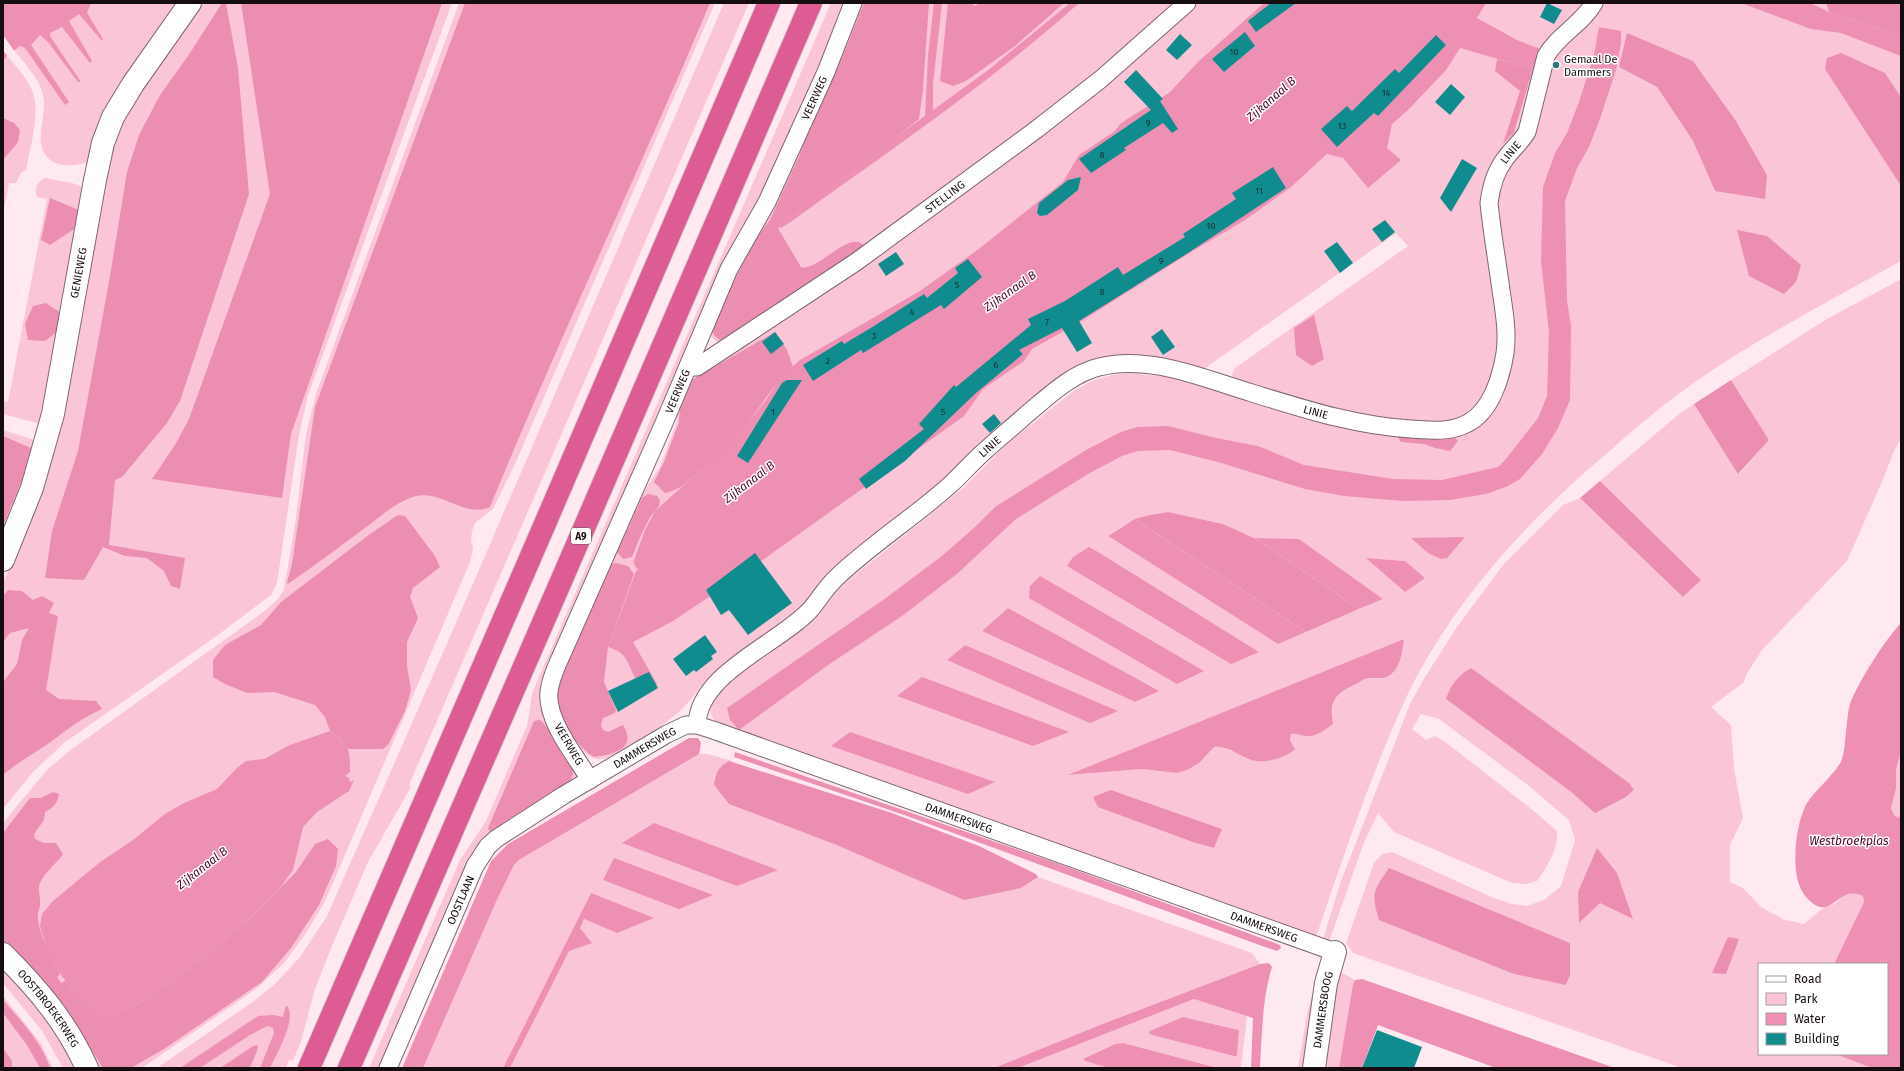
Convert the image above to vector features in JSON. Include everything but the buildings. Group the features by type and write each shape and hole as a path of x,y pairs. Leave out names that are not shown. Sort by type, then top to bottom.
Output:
{"highway":[{"path":"309,1068 769,3"},
{"name":"A9","path":"349,1068 566,571 810,3"}],"street":[{"name":"GENIEWEG","path":"3,560 32,488 53,414 75,300 95,180 108,130 113,117 133,84 190,3"},
{"name":"VEERWEG","path":"590,780 554,719 549,700 550,685 558,663 688,367 729,269 767,202 826,72 853,3"},
{"name":"STELLING","path":"688,367 697,367 726,349 881,244 1082,94 1141,45 1187,3"},
{"name":"LINIE","path":"697,725 697,713 703,700 719,681 798,621 809,611 838,576 945,489 987,449 1050,394 1073,378 1099,367 1126,363 1158,366 1323,414 1375,426 1441,431 1459,427 1473,420 1484,409 1492,396 1501,370 1506,345 1505,322 1489,203 1492,185 1505,159 1526,132 1546,56 1553,45 1585,16 1594,3"},
{"name":"DAMMERSWEG","path":"590,780 676,729 686,725 697,725 1335,952"},
{"name":"OOSTLAAN","path":"388,1068 475,866 488,846 513,827 590,780"},
{"name":"DAMMERSBOOG","path":"1314,1068 1326,983 1335,952"},
{"name":"OOSTBROEKERWEG","path":"3,954 46,1000 68,1031 87,1068"}],"green space":[{"path":"3,3 182,3 89,162 74,165 62,165 52,161 43,151 41,136 44,111 43,95 38,82 30,69 3,34"},
{"path":"201,3 452,3 308,395 299,435 277,583 271,595 218,635 64,743 33,772 3,809 3,583 32,513 114,138 145,81"},
{"path":"459,3 715,3 515,464 493,509 475,523 472,531 471,540 473,549 470,562 323,905 304,936 284,963 256,989 142,1068 94,1068 3,945 3,823 47,770 72,749 266,610 278,599 284,589 295,525 306,434 316,394"},
{"path":"724,3 749,3 409,785 411,787 368,862 315,989 301,1041 293,1061 289,1060 286,1068 250,1068 257,1051 257,1045 253,1046 220,1068 157,1068 254,1001 274,985 300,957 327,916 449,639"},
{"path":"831,3 846,3 823,65 777,163 729,258 546,678 577,774 576,779 495,833 383,1068 369,1068 460,860 486,821 527,726 532,694 536,684"},
{"path":"860,3 1182,3 1162,22 892,230 719,344 709,335 731,283"},
{"path":"1192,3 1589,3 1568,27 1522,129 1494,167 1500,352 1481,405 1456,423 1371,420 1234,381 1232,374 1235,368 1408,246 1396,233 1201,371 1105,360 809,605 705,682 684,707 665,723 628,748 605,758 597,759 585,753 574,741 561,720 554,693 642,494 660,467 676,424 680,398 692,377"},
{"path":"1599,3 1901,3 1901,97 1885,73 1825,68 1901,186 1901,261 1755,343 1683,391 1647,418 1584,473 1530,525 1504,553 1457,612 1436,643 1417,676 1392,729 1371,783 1346,849 1316,937 717,723 714,720 710,707 714,696 839,583 845,583 963,488 1009,442 1075,390 1094,380 1113,375 1130,373 1168,377 1452,435 1502,384 1495,197 1551,57","holes":["1693,61 1736,121 1767,175 1715,191 1693,141 1657,87 1619,67","1168,512 1223,524 1254,538 1299,539 1383,599 1278,644 1108,536 1129,523 1152,515","1089,547 1258,652 1230,663","1367,558 1405,561 1425,579","1008,608 1158,691 1135,702 982,631","1404,639 1382,679 1368,678 1342,691 1333,699 1332,716 1309,736 1299,733 1291,734 1290,741 1231,751 1223,746 1214,747 1176,773 1142,769 1070,775","965,645 1118,711 947,660","1117,792 1222,829 1214,848"]},
{"path":"3,50 32,89 35,104 35,123 26,170 21,173 16,183 9,183 3,214"},
{"path":"45,178 72,183 83,187 41,424 3,414 3,401 8,402 47,199 37,197 36,188 38,183"},
{"path":"1901,279 1901,438 1893,453 1847,561 1762,650 1746,675 1744,682 1711,707 1731,725 1734,769 1743,818 1730,845 1730,882 1743,888 1761,907 1785,920 1804,924 1824,907 1835,904 1843,895 1856,892 1863,896 1864,902 1834,963 1758,963 1758,1055 1838,1055 1872,1068 1682,1068 1353,953 1346,943 1374,863 1382,854 1392,852 1496,899 1512,904 1527,906 1544,900 1561,886 1575,840 1569,820 1529,786 1439,719 1421,714 1412,729 1426,740 1435,736 1444,741 1529,807 1557,831 1556,844 1552,858 1537,881 1526,884 1512,883 1394,832 1378,813 1363,845 1330,939 1323,939 1341,881 1410,704 1425,677 1457,627 1503,565 1563,505 1580,498 1684,597 1701,580 1600,481 1679,414 1694,404 1739,474 1769,440 1731,380 1827,319","holes":["1634,790 1626,797 1595,812 1570,791","1499,915 1570,943 1570,975"]},
{"path":"3,430 37,441 3,536"},
{"path":"1901,750 1901,814 1898,818 1894,815 1891,808 1896,789 1896,771"},
{"path":"699,754 707,754 733,761 725,763 714,776 714,785 729,804 839,846 1021,888 1038,877 1252,953 1260,964 1100,1025 994,1068 510,1068 584,919 617,933 591,893 503,1068 423,1068 496,902 514,865 519,860"},
{"path":"1322,961 1355,980 1339,1068 1298,1068 1308,1009"},
{"path":"3,964 25,985 80,1068 63,1068 42,1031 3,983"},
{"path":"3,996 40,1042 53,1068 12,1068 12,1061 3,1048"},
{"path":"1194,999 1247,1016 1241,1068 1218,1068 1123,1043 1115,1044 1083,1059 1085,1061 1108,1068 1018,1068","holes":["1188,1018 1239,1030 1237,1056 1149,1033"]}],"shaded area":[{"path":"222,3 226,3 238,68 249,194 180,401 167,423 122,477 115,480 109,545 185,558 180,589 171,586 164,571 147,558 125,556 103,547 84,580 45,578 52,531 78,451 110,276 127,172 139,135 160,95 188,56"},
{"path":"241,3 442,3 291,434 282,498 152,479 175,445 189,419 270,194"},
{"path":"465,3 710,3 516,444 490,507 471,509 426,495 409,498 389,510 288,584 287,582 292,564 315,407"},
{"path":"864,3 929,3 923,89 919,119 860,166 779,224 779,230 801,267 808,267 844,245 852,242 859,242 865,248 721,341 714,335 712,330 715,320 753,243 771,218 800,154 813,117 842,58"},
{"path":"948,3 970,3 976,6 978,3 1064,3 1015,46 966,81 953,86 940,81"},
{"path":"1826,3 1901,3 1901,36 1829,12"},
{"path":"1627,33 1693,61 1736,121 1767,175 1765,199 1715,191 1693,141 1657,87 1619,67"},
{"path":"1841,53 1885,73 1901,97 1901,186 1825,69 1827,58"},
{"path":"1497,59 1533,69 1514,132 1503,144 1520,91 1495,71"},
{"path":"3,118 14,123 20,130 18,142 3,160"},
{"path":"50,198 79,210 76,228 50,245 41,240"},
{"path":"1737,230 1767,236 1801,265 1796,282 1784,294 1749,276"},
{"path":"46,303 61,313 58,331 45,341 28,340 25,324 33,306"},
{"path":"1314,315 1324,359 1312,366 1296,355 1294,328"},
{"path":"775,332 787,350 793,367 778,383 737,437 728,446 683,485 675,490 665,493 654,482 664,462 679,422 680,401 690,381"},
{"path":"1731,380 1769,440 1738,474 1694,404"},
{"path":"1395,433 1452,435 1458,441 1450,451 1424,444 1401,442"},
{"path":"3,436 31,448 22,480 3,526"},
{"path":"1600,481 1701,580 1683,597 1580,498"},
{"path":"648,494 657,496 660,500 659,506 650,517 632,557 623,559 617,552 642,498"},
{"path":"1168,512 1223,524 1254,538 1359,609 1306,632 1135,519"},
{"path":"398,515 405,516 435,556 440,567 413,588 410,597 418,618 407,642 407,666 411,690 405,711 388,745 383,749 348,749 341,739 330,731 325,717 315,705 274,692 247,693 225,684 213,677 213,660 225,645 261,625 281,602 370,534"},
{"path":"616,563 628,566 634,574 608,647 604,682 616,710 615,713 603,718 601,725 603,730 608,732 623,725 627,733 627,739 625,745 621,749 609,754 594,757 582,747 563,721 557,704 556,687 611,564"},
{"path":"8,590 22,591 33,600 42,596 54,603 49,613 58,616 46,690 59,699 96,701 102,709 76,724 3,775 3,682 17,664 22,640 29,628 10,633 3,642 3,596"},
{"path":"1471,668 1629,783 1634,790 1626,797 1595,813 1570,791 1446,699 1455,681"},
{"path":"540,720 555,737 570,762 573,774 572,777 566,785 490,832 488,828 534,721"},
{"path":"729,761 892,813 979,846 1036,874 1038,877 1021,888 964,900 839,846 729,804 714,785 718,771 722,765"},
{"path":"1111,790 1222,829 1214,848 1193,842 1098,807 1093,797"},
{"path":"53,792 59,794 58,800 53,807 45,812 44,820 34,834 35,839 44,843 56,843 63,854 40,883 38,920 42,936 60,974 57,977 61,983 65,981 100,1015 129,1010 192,966 248,920 296,872 315,844 328,839 338,849 336,866 319,905 291,948 262,982 164,1049 131,1068 103,1068 87,1043 17,955 3,942 3,833 30,798 41,798"},
{"path":"1597,848 1617,873 1633,919 1600,903 1579,923 1578,892"},
{"path":"1389,868 1570,943 1570,975 1566,985 1514,974 1379,920 1374,898 1375,892"},
{"path":"1728,937 1739,939 1726,974 1712,973"},
{"path":"3,1000 36,1040 42,1049 50,1068 40,1068 27,1045 3,1013"},
{"path":"258,1045 250,1068 220,1068 253,1046"}],"water":[{"path":"3,3 91,3 87,13 103,39 102,41 79,14 69,21 92,61 90,63 62,27 50,33 50,36 81,82 78,82 48,42 40,35 31,45 69,102 65,105 25,48 20,46 3,61"},
{"path":"934,3 942,3 933,84 933,110 987,71 1070,3 1079,3 975,89 792,221 781,228 778,226 782,220 925,116 928,55"},
{"name":"Zijkanaal B","path":"1264,3 1486,3 1477,18 1517,40 1540,49 1533,69 1460,48 1446,70 1408,110 1392,124 1387,148 1401,160 1368,188 1343,158 1327,154 1291,187 1245,220 1080,322 1032,349 1024,361 983,389 964,416 746,572 673,621 633,642 657,684 648,690 640,683 636,679 626,659 620,653 608,647 636,571 639,569 637,569 634,564 635,562 633,563 645,530 655,511 737,437 766,400 781,377 800,360 920,291 980,248 1063,182 1079,155 1115,131 1121,123 1169,93 1199,61"},
{"path":"1741,3 1810,3 1829,12 1901,36 1901,56 1841,33 1811,29"},
{"path":"1599,27 1621,31 1621,43 1616,70 1601,116 1589,147 1577,168 1565,201 1567,301 1571,326 1570,400 1558,428 1542,454 1520,479 1508,486 1486,494 1450,500 1403,501 1344,496 1305,489 1218,462 1170,450 1138,451 1122,456 1088,474 1016,519 958,573 902,616 831,663 739,730 730,720 727,708 886,598 942,556 995,507 1086,450 1121,432 1137,427 1168,426 1216,438 1258,446 1304,465 1393,479 1442,480 1498,467 1538,418 1547,396 1549,332 1541,261 1543,187 1555,153 1567,133 1579,102 1594,55"},
{"path":"1135,519 1306,632 1278,644 1108,536"},
{"path":"1465,537 1447,558 1441,559 1428,553 1411,538"},
{"path":"1254,538 1299,539 1383,599 1359,609"},
{"path":"1089,547 1259,652 1231,664 1067,566 1073,557"},
{"path":"1366,558 1405,561 1425,578 1405,592"},
{"path":"1040,576 1204,671 1177,684 1029,598 1030,586"},
{"path":"1008,608 1159,691 1135,702 982,631"},
{"name":"Westbroekplas","path":"1901,623 1901,750 1896,771 1896,789 1891,808 1894,815 1898,818 1901,814 1901,1068 1872,1068 1838,1055 1888,1055 1888,963 1834,963 1864,902 1863,896 1854,894 1846,895 1828,906 1822,907 1815,905 1806,897 1801,889 1797,878 1795,853 1801,816 1808,801 1836,770 1842,759 1849,708 1852,699 1871,664"},
{"path":"1404,639 1399,663 1394,672 1385,678 1366,679 1343,691 1338,695 1333,703 1333,724 1322,732 1313,735 1308,736 1291,734 1290,741 1295,749 1286,755 1269,761 1257,761 1224,748 1214,747 1199,763 1187,770 1176,773 1142,769 1068,775"},
{"path":"965,645 1118,711 1090,723 947,660"},
{"path":"922,677 1069,732 1033,746 897,696"},
{"name":"Zijkanaal B","path":"330,731 342,740 348,748 350,772 345,776 349,778 350,782 354,780 349,791 317,812 303,827 293,870 280,888 248,920 192,966 129,1010 112,1018 100,1015 65,981 66,979 65,980 61,975 62,973 60,974 47,949 40,926 42,914 53,901 99,863 133,840 165,814 184,803 217,789 237,768 246,761 264,759 290,745"},
{"path":"850,732 995,782 968,794 831,746"},
{"path":"689,738 698,738 701,743 699,754 519,860 514,865 496,902 423,1068 402,1068 491,861 508,844"},
{"path":"735,752 1062,865 1280,945 1281,948 1277,951 1262,946 907,816 734,757"},
{"path":"654,823 778,870 737,886 622,843"},
{"path":"614,858 713,895 679,909 603,880"},
{"path":"591,893 654,918 617,933 584,919 580,928 592,943 569,951 510,1068 503,1068"},
{"path":"1269,963 1272,967 1264,1004 1260,1068 1251,1068 1253,1018 1194,999 1018,1068 994,1068 1100,1025 1260,964"},
{"path":"1362,979 1615,1068 1496,1068 1378,1025 1362,1068 1339,1068 1353,985 1355,980"},
{"path":"286,1005 289,1010 290,1018 288,1026 270,1068 260,1068 274,1033 273,1028 267,1026 250,1035 200,1068 180,1068 258,1016 273,1015 283,1017"},
{"path":"1183,1017 1239,1030 1237,1056 1149,1033 1150,1031"},
{"path":"1123,1043 1218,1068 1108,1068 1085,1061 1083,1059 1115,1044"},
{"path":"3,1048 12,1061 12,1068 3,1068"}],"pier":[{"path":"3,35 15,52 8,57 3,50"}],"place":[{"name":"Gemaal De Dammers","path":"1556,65"}]}
